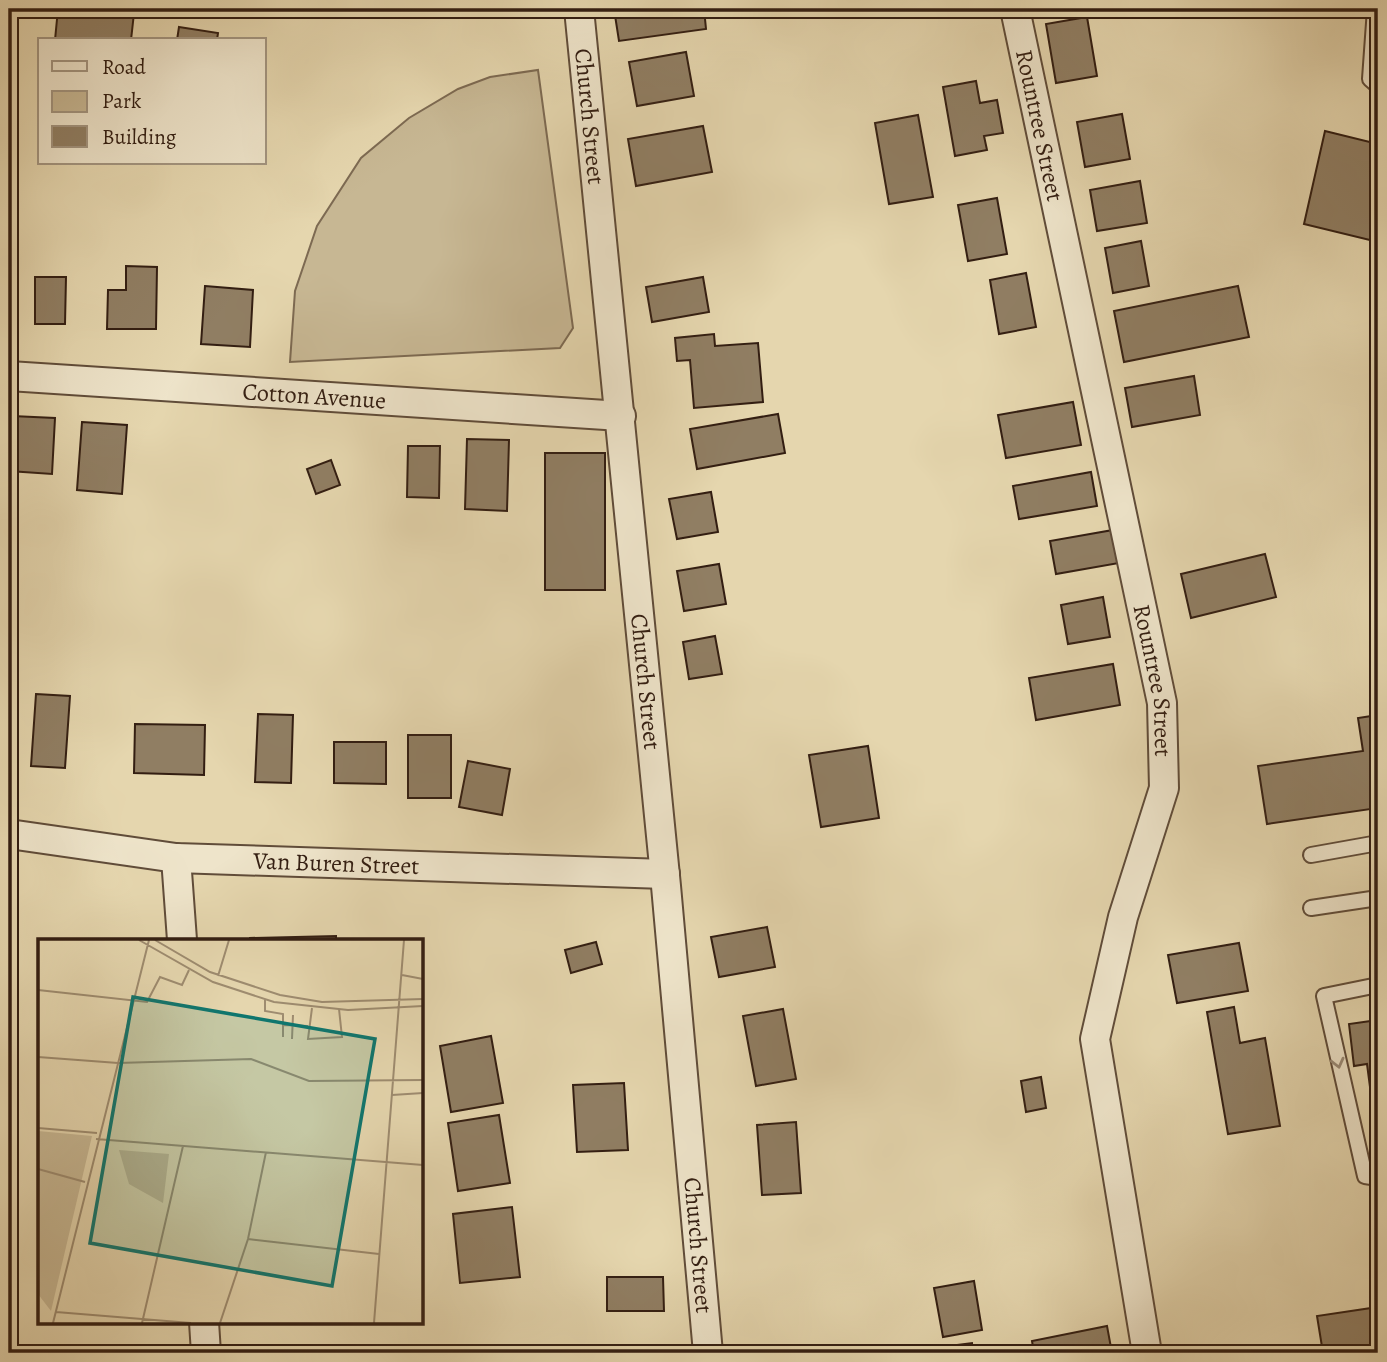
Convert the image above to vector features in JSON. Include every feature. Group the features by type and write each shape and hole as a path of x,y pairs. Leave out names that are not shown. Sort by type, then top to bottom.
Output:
{"street":[{"name":"Church Street","path":"579,9 665,874 708,1353"},
{"name":"Rountree Street","path":"1016,9 1162,703 1164,788 1123,916 1095,1039 1147,1353"},
{"name":"Cotton Avenue","path":"9,376 621,416"},
{"name":"Van Buren Street","path":"9,834 176,858 665,874"},
{"path":"176,858 182,939"},
{"path":"204,1324 206,1353"}],"lane":[{"path":"1375,9 1370,79 1378,86"},
{"path":"1311,855 1378,848"},
{"path":"1311,908 1378,898"},
{"path":"1378,985 1324,996 1365,1176 1378,1178"}],"green space":[{"path":"538,70 573,328 560,348 290,362 295,291 317,226 361,158 409,118 458,89 490,77"}],"building":[{"path":"58,9 134,13 131,38 55,38"},
{"path":"614,9 704,9 706,29 619,41"},
{"path":"1087,17 1097,76 1056,83 1046,24"},
{"path":"179,27 218,33 217,38 177,38"},
{"path":"686,52 694,96 637,106 629,62"},
{"path":"976,81 980,103 997,100 1003,133 984,136 987,150 955,156 943,87"},
{"path":"1122,114 1130,159 1085,167 1077,122"},
{"path":"918,115 933,197 889,204 875,123"},
{"path":"703,126 712,172 636,186 628,139"},
{"path":"1325,131 1378,144 1378,242 1304,224"},
{"path":"1140,181 1147,223 1097,231 1090,190"},
{"path":"997,198 1007,254 968,261 958,205"},
{"path":"1141,241 1149,286 1113,293 1105,248"},
{"path":"126,266 157,267 156,329 107,329 108,290 126,290"},
{"path":"1026,273 1036,327 999,334 990,280"},
{"path":"35,277 66,277 65,324 35,324"},
{"path":"703,277 709,312 652,322 646,287"},
{"path":"205,286 253,290 250,347 201,344"},
{"path":"1238,286 1249,337 1124,362 1114,311"},
{"path":"714,334 715,346 758,343 763,402 694,408 690,360 677,361 675,338"},
{"path":"1194,376 1200,415 1132,427 1125,388"},
{"path":"1073,402 1081,445 1006,458 998,415"},
{"path":"778,414 785,453 697,469 690,429"},
{"path":"12,416 55,418 52,474 9,471"},
{"path":"82,422 127,425 122,494 77,490"},
{"path":"467,439 509,440 507,511 465,509"},
{"path":"408,446 440,446 439,498 407,497"},
{"path":"545,453 605,453 605,590 545,590"},
{"path":"331,460 340,485 316,494 307,469"},
{"path":"1091,472 1097,506 1019,519 1013,486"},
{"path":"711,492 718,532 677,539 669,499"},
{"path":"1113,530 1119,563 1056,574 1050,541"},
{"path":"1265,554 1276,597 1191,618 1181,574"},
{"path":"719,564 726,604 684,611 677,571"},
{"path":"1103,597 1110,637 1068,644 1061,605"},
{"path":"715,636 722,674 689,679 683,642"},
{"path":"1113,664 1120,705 1036,720 1029,678"},
{"path":"36,694 70,696 65,768 31,766"},
{"path":"258,714 293,715 291,783 255,782"},
{"path":"1378,715 1378,808 1267,824 1258,766 1363,751 1358,718"},
{"path":"135,724 205,725 204,775 134,773"},
{"path":"408,735 451,735 451,798 408,798"},
{"path":"334,742 386,742 386,784 334,783"},
{"path":"868,746 879,818 821,827 809,755"},
{"path":"468,761 510,769 502,815 459,807"},
{"path":"767,927 775,967 719,977 711,937"},
{"path":"336,936 336,939 250,938"},
{"path":"596,942 602,964 571,973 565,950"},
{"path":"1239,943 1248,991 1177,1003 1168,955"},
{"path":"1234,1007 1240,1043 1265,1038 1280,1126 1228,1134 1207,1012"},
{"path":"783,1009 796,1079 756,1086 743,1016"},
{"path":"1378,1020 1378,1148 1367,1064 1354,1066 1349,1024"},
{"path":"491,1036 503,1103 451,1112 440,1046"},
{"path":"1041,1077 1046,1108 1026,1112 1021,1081"},
{"path":"624,1083 628,1150 577,1152 573,1085"},
{"path":"499,1115 510,1183 458,1191 448,1123"},
{"path":"796,1122 801,1193 762,1195 757,1125"},
{"path":"512,1207 520,1277 460,1283 453,1214"},
{"path":"607,1277 663,1277 664,1311 607,1311"},
{"path":"974,1281 982,1330 943,1337 934,1288"},
{"path":"1378,1307 1378,1353 1323,1353 1317,1316"},
{"path":"1107,1326 1112,1353 1034,1353 1032,1341"},
{"path":"972,1343 973,1353 925,1353 924,1349"},
{"path":"858,1347 859,1353 825,1353 825,1352"}]}
